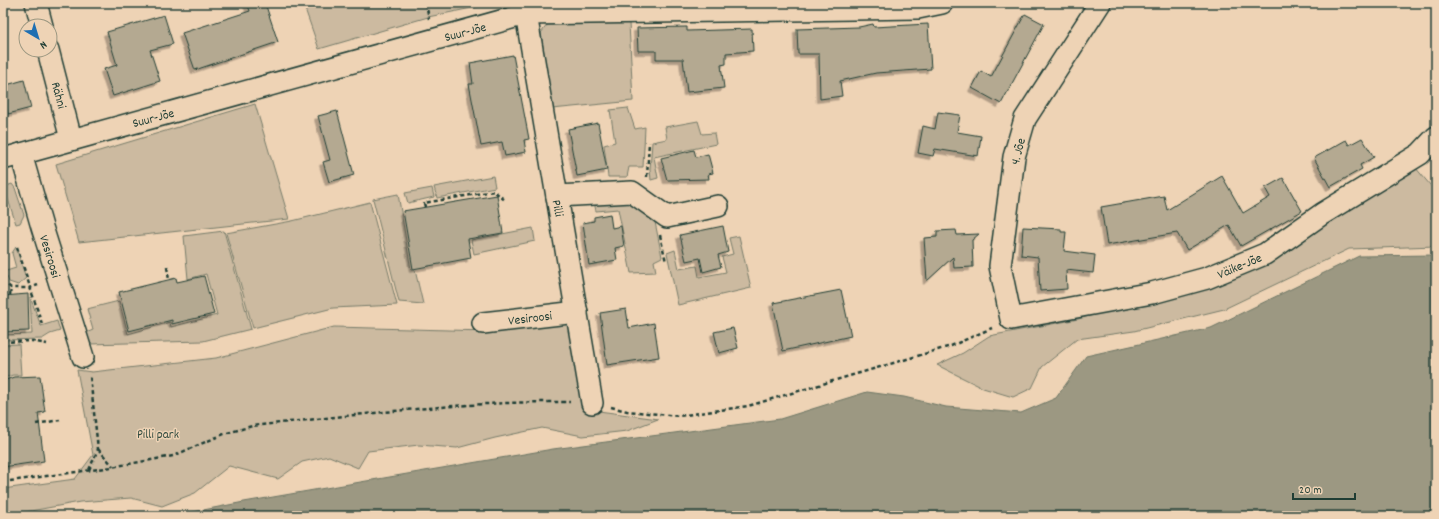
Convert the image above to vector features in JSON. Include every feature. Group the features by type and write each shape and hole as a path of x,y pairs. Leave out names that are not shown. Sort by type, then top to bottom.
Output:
{"street":[{"path":"36,3 40,18"},
{"name":"Suur-Jõe","path":"12,156 526,14 722,6 922,5 942,3"},
{"name":"4. Jõe","path":"1011,319 1000,266 1014,157 1025,120 1100,3"},
{"name":"Pilli","path":"526,14 592,403"},
{"name":"Rähni","path":"50,58 71,139"},
{"name":"Väike-Jõe","path":"1011,319 1152,293 1207,278 1264,254 1322,214 1420,154 1436,137"},
{"name":"Vesiroosi","path":"12,156 58,279 83,357"},
{"path":"557,196 632,192 667,217 718,206"},
{"name":"Vesiroosi","path":"483,323 577,312"}],"path":[{"path":"641,198 649,189 647,173 649,142"},
{"path":"425,207 424,203 494,191 506,201"},
{"path":"17,246 42,324"},
{"path":"167,267 169,280"},
{"path":"3,281 11,288 30,288 58,279"},
{"path":"10,295 11,288"},
{"path":"3,482 173,456 224,434 252,426 445,406 527,402 592,403 627,411 679,416 748,406 951,346 1011,319"},
{"path":"3,342 32,341 47,344"},
{"path":"83,357 89,368 98,449 89,470"},
{"path":"36,424 60,420"},
{"path":"98,449 113,466"}],"green space":[{"path":"303,3 496,3 428,17 319,49"},
{"path":"629,23 633,101 552,109 541,33 547,25"},
{"path":"255,104 289,219 79,242 56,164"},
{"path":"628,108 635,129 645,127 643,167 629,167 627,177 608,177 604,145 615,142 610,110"},
{"path":"698,121 702,134 714,133 716,144 654,157 658,178 651,180 650,170 652,142 667,139 665,127"},
{"path":"1415,167 1436,192 1436,246 1349,249 1224,309 1134,331 1077,339 1042,367 1032,388 1013,397 983,388 937,365 963,353 989,336 1078,319 1233,279"},
{"path":"493,176 495,187 437,198 434,187"},
{"path":"12,184 15,188 24,215 20,223 16,224 4,187"},
{"path":"432,188 434,197 408,203 405,193"},
{"path":"398,194 411,270 415,270 423,304 399,302 373,199"},
{"path":"370,202 397,305 333,308 253,328 226,233 292,221"},
{"path":"594,202 638,202 654,217 662,257 654,261 656,272 631,273 618,209 596,211"},
{"path":"533,228 535,241 474,254 471,240"},
{"path":"224,231 251,329 203,341 89,344 86,333 93,330 87,309 119,301 128,334 170,322 171,327 217,315 206,274 188,279 184,236"},
{"path":"739,236 751,288 678,305 667,253 675,250 679,269 697,266 699,277 726,272 722,257 733,254 729,238"},
{"path":"16,247 26,278 18,285 9,282 7,277 3,278 3,272 16,268 12,253"},
{"path":"30,297 41,326 57,321 60,331 50,334 42,339 3,340 3,335 32,334"},
{"name":"Pilli park","path":"567,323 584,409 658,419 627,431 583,436 542,428 457,448 419,445 368,451 358,468 329,456 302,462 278,479 229,466 195,493 162,506 131,498 80,502 3,516 3,489 75,479 93,455 77,370 92,372 216,358 334,327 487,331"},
{"path":"19,344 21,375 13,375 3,378 3,345"}],"shaded area":[{"path":"1436,255 1436,516 173,516 244,502 553,449 780,419 867,392 904,397 946,407 1021,413 1056,398 1086,356 1211,328 1359,256"}],"building":[{"path":"247,3 265,3 278,42 195,70 182,33 250,11"},
{"path":"1025,14 1044,24 1001,104 972,88 981,71 991,77"},
{"path":"164,15 173,44 150,50 160,81 113,96 104,69 117,65 107,32"},
{"path":"873,24 874,27 928,24 931,69 876,73 840,81 842,96 820,99 819,54 798,54 797,29 859,27"},
{"path":"687,27 687,31 752,29 753,51 726,53 726,64 721,65 724,88 687,92 683,59 656,59 656,51 638,51 637,28"},
{"path":"513,55 529,139 524,140 526,152 505,156 502,142 481,146 469,84 473,84 470,63"},
{"path":"24,80 31,108 8,114 3,96 3,86"},
{"path":"337,111 354,175 329,182 323,162 330,160 318,116"},
{"path":"938,112 960,115 957,132 981,136 978,156 935,149 933,156 918,153 923,126 935,129"},
{"path":"598,123 607,170 577,176 568,129"},
{"path":"1362,138 1374,157 1360,165 1362,169 1330,187 1314,158 1346,140 1349,145"},
{"path":"694,150 696,157 708,154 713,173 708,174 709,179 667,180 661,158"},
{"path":"1222,176 1243,213 1270,197 1265,188 1283,178 1302,211 1241,246 1229,225 1187,250 1177,233 1107,245 1101,207 1164,196 1167,210"},
{"path":"497,195 503,233 468,239 471,258 413,269 403,211"},
{"path":"610,214 612,228 621,226 624,246 615,248 617,260 589,265 583,223 594,221 594,217"},
{"path":"723,226 728,252 718,255 721,267 703,272 700,258 686,261 680,235"},
{"path":"1023,227 1061,229 1061,232 1066,232 1064,251 1095,255 1093,273 1066,270 1067,289 1040,291 1038,257 1021,255"},
{"path":"956,230 957,235 979,234 972,240 973,267 954,268 953,257 927,281 924,238 937,237 937,231"},
{"path":"204,276 214,314 172,324 172,320 129,331 119,292 176,278 177,282"},
{"path":"841,290 851,336 783,351 773,303"},
{"path":"28,294 29,331 3,332 3,296"},
{"path":"626,309 629,328 654,323 659,357 607,365 600,313"},
{"path":"733,328 738,348 719,353 714,332"},
{"path":"40,376 45,412 38,413 44,461 3,467 3,381 14,377"}]}
